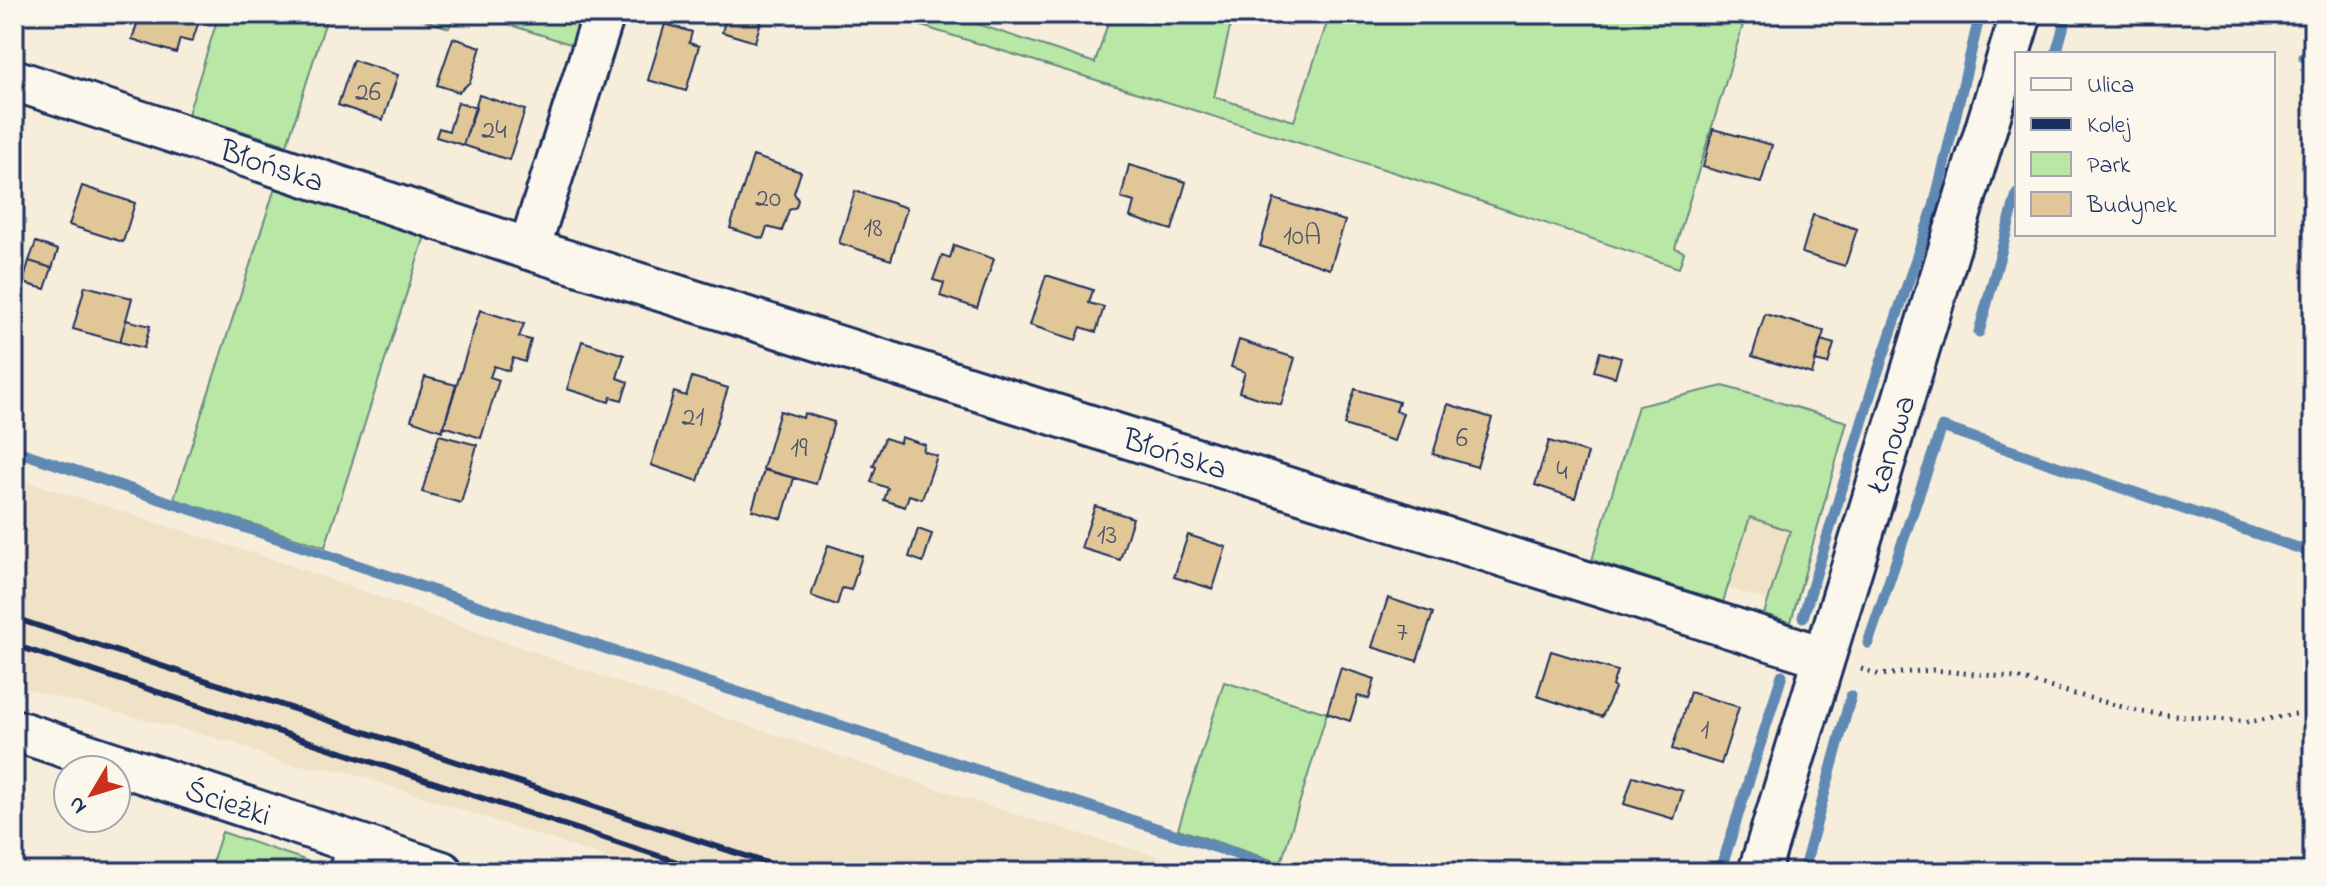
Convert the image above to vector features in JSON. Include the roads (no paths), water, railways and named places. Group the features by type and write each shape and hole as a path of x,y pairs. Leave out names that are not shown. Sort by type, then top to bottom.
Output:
{"street":[{"path":"529,249 604,14"},
{"name":"Łanowa","path":"1759,872 2021,14"},
{"name":"Błońska","path":"14,80 529,249 1824,657"},
{"name":"Ścieżki","path":"14,730 344,857 442,872"}],"waterway":[{"path":"1803,617 1874,383 1934,206 1980,14"},
{"path":"2057,52 2067,14"},
{"path":"2304,57 2313,59"},
{"path":"1979,332 2015,201"},
{"path":"1868,643 1942,427 2313,553"},
{"path":"14,450 676,672 1291,872"},
{"path":"1720,872 1782,675"},
{"path":"1803,872 1851,696"}],"railway":[{"path":"14,618 795,872"},
{"path":"14,645 708,872"}]}
